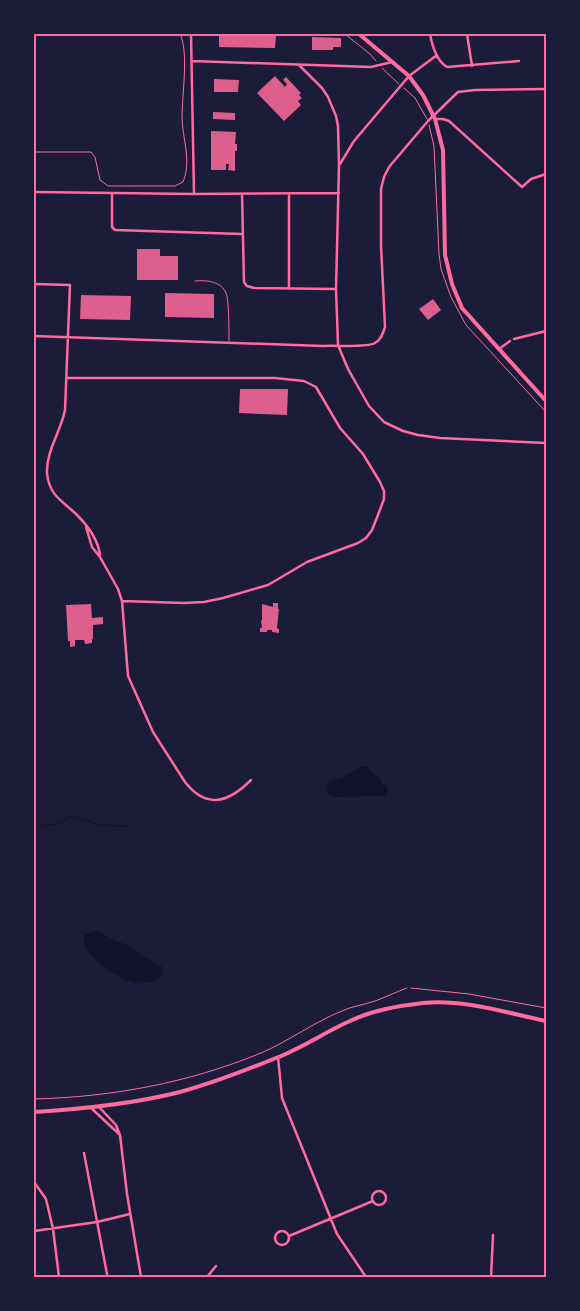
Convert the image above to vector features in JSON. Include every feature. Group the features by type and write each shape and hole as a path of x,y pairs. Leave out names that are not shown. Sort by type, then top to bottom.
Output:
{"main road":[{"path":"359,34 409,76 423,95 434,117 442,150 447,270 462,308 546,402"},
{"path":"34,1112 90,1107 183,1091 223,1079 278,1058 358,1017 410,1005 430,1003 458,1004 546,1021"}],"street":[{"path":"190,34 194,194"},
{"path":"430,34 437,55 444,66 447,67 519,61"},
{"path":"467,34 472,66"},
{"path":"339,165 354,141 409,76 437,55"},
{"path":"192,61 370,67 393,62"},
{"path":"300,65 322,88 333,107 338,126 339,193 336,289 338,345 348,369 369,406 377,416 392,427 418,435 440,438 546,443"},
{"path":"34,336 323,346 371,345 380,339 384,332 382,181 389,167 458,92 546,89"},
{"path":"434,117 449,121 522,187 531,179 546,174"},
{"path":"34,192 339,193"},
{"path":"112,193 112,227 115,230 242,234"},
{"path":"242,194 244,282 247,286 254,288 336,289"},
{"path":"288,194 289,289"},
{"path":"34,284 70,284 63,419 50,454 47,473 51,488 57,498 91,532 100,557"},
{"path":"514,339 546,332"},
{"path":"499,349 510,341"},
{"path":"66,378 275,378 311,383 319,391 344,434 363,454 384,491 384,499 376,521 366,538 307,562 268,584 204,602 122,601"},
{"path":"86,527 92,547 100,557 118,589 122,601 128,676 153,732 191,789 199,795 218,800 229,798 239,792 251,780"},
{"path":"278,1058 282,1098 337,1234 366,1277"},
{"path":"97,1105 116,1125 120,1135 130,1214 141,1277"},
{"path":"90,1107 120,1135"},
{"path":"84,1152 107,1274"},
{"path":"34,1182 46,1199 53,1229 59,1277"},
{"path":"376,1191 383,1191 386,1194 386,1201 382,1204 378,1205 373,1201 373,1194 376,1191"},
{"path":"289,1236 373,1201"},
{"path":"34,1231 97,1222 130,1214"},
{"path":"279,1231 286,1232 289,1236 289,1240 284,1245 280,1245 275,1240 276,1234 279,1231"},
{"path":"491,1277 493,1236"},
{"path":"207,1277 216,1266"}],"lane":[{"path":"195,281 210,280 220,286 226,293 230,342"},
{"path":"411,988 460,992 546,1008"}],"path":[{"path":"34,152 91,152 95,157 100,180 108,186 175,186 183,182 187,151 182,116 185,77 183,40 180,34"},
{"path":"34,1099 87,1096 135,1090 205,1073 261,1052 342,1011 407,988"}],"shaded area":[{"path":"361,766 367,767 380,778 382,784 387,786 388,791 385,796 337,797 328,794 327,787 330,781 344,777"},
{"path":"93,931 131,946 144,957 161,966 163,970 161,976 149,982 135,983 110,971 93,957 84,942 85,935"}],"building":[{"path":"219,35 276,36 275,48 219,47"},
{"path":"312,37 341,38 341,47 333,47 333,50 312,50"},
{"path":"275,76 285,87 287,84 283,80 286,77 301,93 299,95 302,98 298,101 301,105 284,121 257,93"},
{"path":"214,79 239,80 238,92 214,92"},
{"path":"213,112 235,113 235,120 213,119"},
{"path":"211,131 236,132 235,171 228,170 229,164 226,164 226,170 211,170"},
{"path":"137,249 160,249 160,256 178,256 178,280 137,280"},
{"path":"165,293 214,294 214,318 165,317"},
{"path":"81,295 131,296 130,320 80,319"},
{"path":"433,299 441,310 428,320 419,309"},
{"path":"240,389 288,389 287,415 239,413"},
{"path":"273,603 278,603 277,628 279,633 272,632 272,630 260,632 260,628 262,628 262,604 273,607"},
{"path":"91,604 92,618 103,617 103,624 93,625 92,643 85,644 84,640 75,640 75,646 70,647 66,605"}],"waterway":[{"path":"34,827 61,823 69,817 82,818 98,825 128,826"}]}
